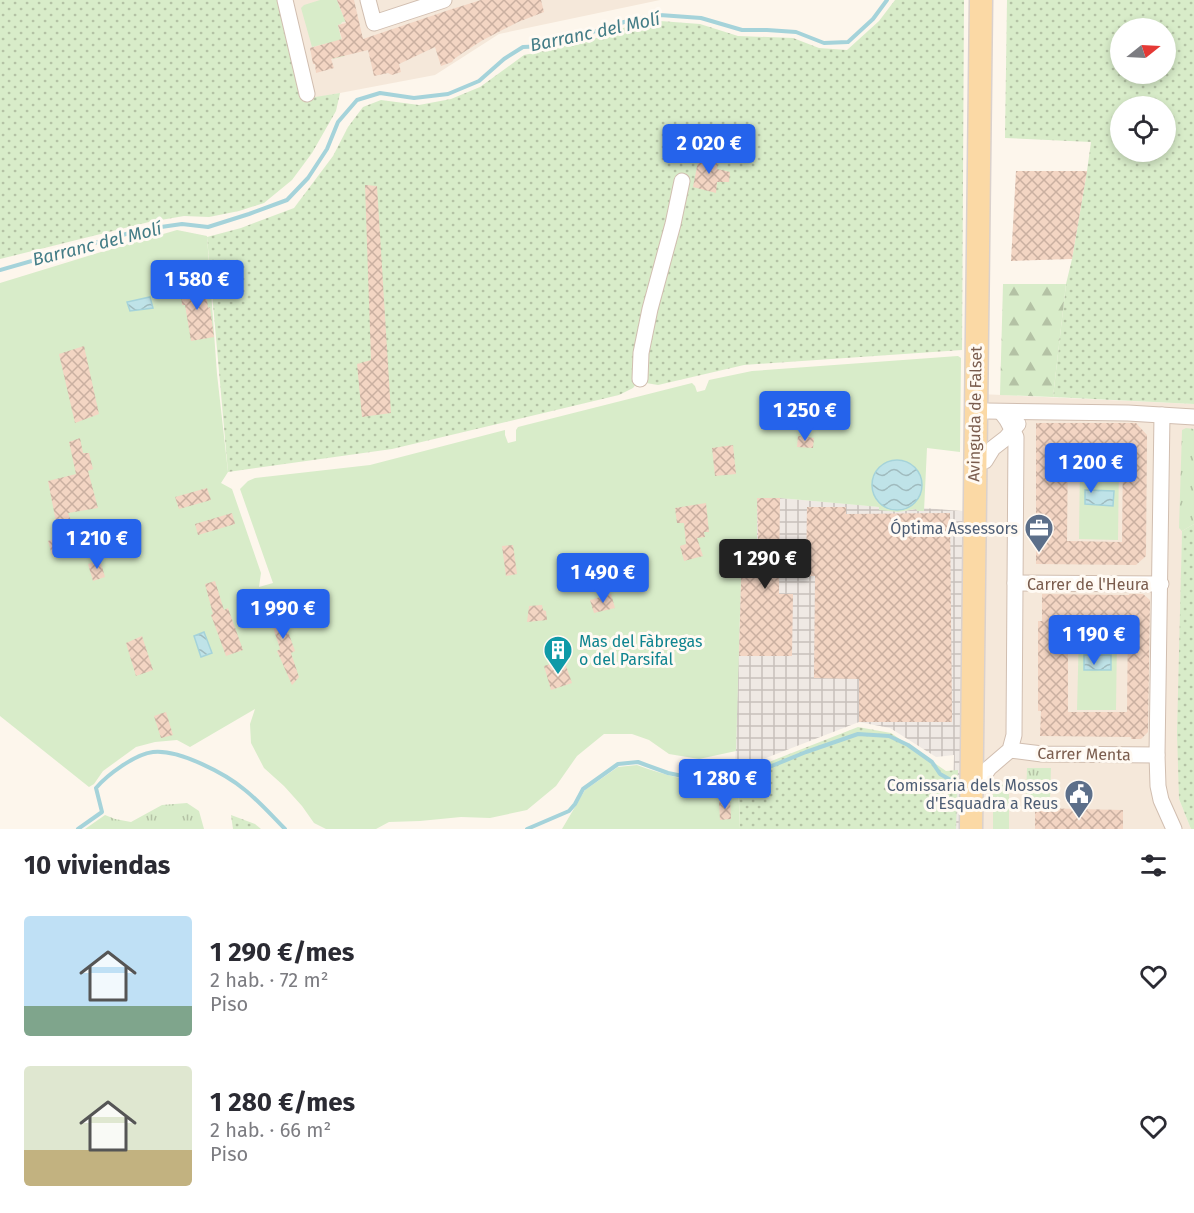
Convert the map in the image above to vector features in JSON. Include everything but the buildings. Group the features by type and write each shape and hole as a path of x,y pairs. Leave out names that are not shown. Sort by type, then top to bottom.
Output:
{"main road":[{"name":"Avinguda de Falset","path":"971,829 981,0"},
{"name":"Avinguda de Falset","path":"982,829 985,461 993,411 992,0"}],"street":[{"path":"285,0 307,94"},
{"path":"368,0 374,22 444,0"},
{"path":"640,379 645,331 682,181"},
{"path":"993,411 1128,413 1194,417"},
{"name":"Avinguda de Falset","path":"993,411 1007,420 1016,437 1014,735 1010,750"},
{"path":"985,461 993,448 1032,412"},
{"path":"1162,415 1157,755 1161,800 1174,829"},
{"name":"Carrer de l'Heura","path":"1015,583 1161,584"},
{"path":"982,777 1010,750"},
{"name":"Carrer Menta","path":"1010,750 1042,754 1157,755"}],"shaded area":[{"path":"278,0 660,0 499,34 435,75 303,100"},
{"path":"980,394 1194,404 1194,524 1182,531 1179,799 1191,829 976,829"},
{"path":"757,498 880,507 898,512 916,509 923,511 924,508 974,512 976,829 952,829 954,755 936,757 890,728 859,722 735,770 742,544"}],"green space":[{"path":"0,0 278,0 303,99 340,93 336,111 312,153 292,180 264,203 209,217 184,216 149,222 0,259"},
{"path":"320,0 337,0 344,18 355,16 356,20 342,22 338,25 345,56 333,59 329,43 312,47 301,8"},
{"path":"895,0 964,0 962,350 744,365 658,385 646,383 640,379 633,388 619,395 392,449 228,472 207,237 241,228 294,208 333,156 348,127 363,107 381,100 419,105 451,99 480,87 524,55 600,37 634,24 660,21 700,24 738,36 793,38 819,48 847,50 879,21"},
{"path":"1007,0 1194,0 1194,404 1053,397 1066,284 1091,142 1005,138"},
{"path":"177,230 207,236 217,374 228,472 221,483 232,489 261,573 259,587 273,583 240,489 248,481 255,478 370,465 505,430 508,443 516,441 518,427 692,383 697,392 705,390 709,380 752,371 958,356 961,358 960,452 927,448 924,511 916,509 898,512 879,510 879,507 757,498 757,539 742,545 736,751 699,759 669,754 649,740 632,734 604,734 577,756 556,786 527,810 490,818 461,817 389,822 376,829 326,829 314,823 284,786 264,768 251,743 250,724 255,709 190,747 177,740 136,747 103,771 89,787 0,716 0,283"},
{"path":"1003,284 1066,284 1053,397 1000,395"},
{"path":"1194,429 1194,524 1182,531 1179,528 1182,430"},
{"path":"1114,458 1119,463 1118,540 1079,539 1080,459"},
{"path":"1194,524 1194,829 1191,829 1179,799 1177,733 1182,531"},
{"path":"1079,631 1113,631 1117,635 1116,710 1077,710"},
{"path":"858,727 891,733 946,771 958,770 956,829 740,829 738,771 746,771"},
{"path":"637,765 687,780 712,783 738,782 740,829 562,829 585,790 618,767"},
{"path":"1027,768 1051,768 1050,801 1029,801 1029,798 1026,798"},
{"path":"1009,784 1009,829 993,829 993,786"},
{"path":"187,803 199,811 204,829 85,829 105,815 131,822 162,805"},
{"path":"231,815 255,824 261,829 233,829"}],"water":[{"path":"150,297 153,308 130,311 127,302"},
{"path":"897,460 906,462 917,471 922,485 920,494 911,505 897,510 888,508 877,499 872,485 874,476 883,465"},
{"path":"1085,490 1114,491 1113,506 1085,504"},
{"path":"204,632 212,653 201,657 194,636"},
{"path":"1084,655 1111,655 1111,670 1084,670"}],"waterway":[{"name":"Barranc del Molí","path":"0,270 140,230 182,224 208,227 287,200 308,178 327,149 338,122 357,100 380,93 414,98 448,94 479,81 504,59 523,47 547,46 572,34 598,31 624,22 660,15 701,18 742,30 796,32 824,43 848,42 873,19 887,0"},
{"path":"527,829 569,811 583,789 618,764 638,762 668,773 697,779 726,781 752,774 858,734 889,736 908,745 932,762 940,774 956,783"},
{"path":"78,829 102,812 96,788 114,771 138,757 153,752 164,752 189,758 226,777 261,804 285,829"}],"place":[{"name":"Óptima Assessors","path":"1039,554"},
{"name":"Mas del Fàbregas o del Parsifal","path":"558,676"},
{"name":"Comissaria dels Mossos d'Esquadra a Reus","path":"1079,820"}]}
